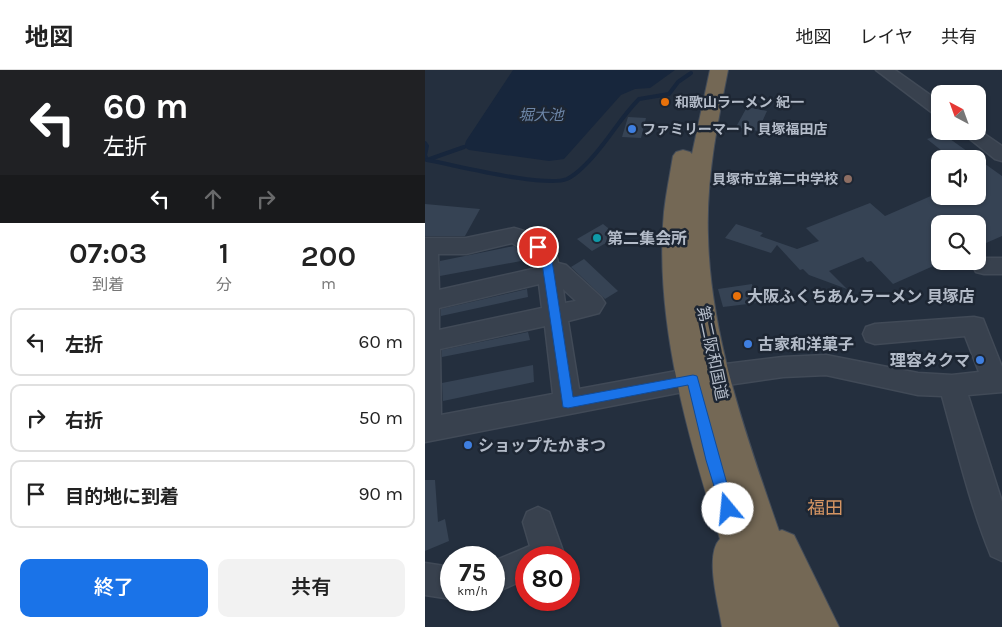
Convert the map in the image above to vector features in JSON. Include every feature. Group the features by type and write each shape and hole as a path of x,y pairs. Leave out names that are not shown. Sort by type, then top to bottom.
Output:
{"highway":[{"name":"第二阪和国道","path":"702,70 681,161 675,229 679,302 705,378 745,482 794,627"},
{"name":"第二阪和国道","path":"719,70 701,154 697,188 696,236 703,311 705,378 713,460 765,627"},
{"path":"745,482 781,545 820,627"},
{"path":"733,525 729,553 731,578 741,627"}],"street":[{"path":"884,70 931,104"},
{"path":"981,140 1002,155"},
{"path":"568,403 546,254 538,247 514,235 466,246 426,246 426,430 705,378 783,367 826,365 910,382 952,386 999,381 974,326 875,334"},
{"path":"427,302 549,275 558,271 593,303 591,307 427,342"},
{"path":"952,386 979,482 1002,545"},
{"path":"538,522 546,546"},
{"path":"425,579 440,581"}],"water":[{"name":"堀大池","path":"513,70 675,70 650,88 635,89 621,95 564,159 549,161 469,150 464,147 466,141"}],"building":[{"path":"747,107 767,111 758,131 736,127"},
{"path":"628,117 646,118 641,138 622,137"},
{"path":"927,139 951,140 965,150 941,150"},
{"path":"986,165 1002,176 1002,236 986,243 986,215 931,215 931,267 893,284 871,261 867,262 863,257 829,271 847,289 809,275 803,269 800,270 777,245 771,253 725,238 736,224 763,233 760,236 797,249 819,241 806,228 870,203 885,216 931,196 931,205 986,205"},
{"path":"425,204 480,209 465,236 425,236"},
{"name":"第二集会所","path":"603,224 618,236 592,251 577,239"},
{"path":"514,246 520,250 521,261 440,276 440,261"},
{"path":"584,259 618,291 605,299 571,267"},
{"name":"大阪ふくちあんラーメン 貝塚店","path":"752,284 756,303 723,307 718,289"},
{"path":"527,289 528,297 441,316 441,309"},
{"path":"528,332 530,340 442,357 442,350"},
{"path":"533,365 534,382 443,401 442,383"},
{"path":"425,480 435,480 438,522 445,519 449,541 425,551"}],"waterway":[{"path":"427,160 539,181 567,179 591,159 639,99 669,94 678,82 691,73"},
{"path":"425,143 427,146 425,155 427,160"},
{"path":"427,160 464,147"}],"place":[{"name":"和歌山ラーメン 紀一","path":"665,102"},
{"name":"ファミリーマート 貝塚福田店","path":"632,129"},
{"name":"貝塚市立第二中学校","path":"848,179"},
{"name":"第二集会所","path":"597,238"},
{"name":"大阪ふくちあんラーメン 貝塚店","path":"737,296"},
{"name":"古家和洋菓子","path":"748,344"},
{"name":"理容タクマ","path":"980,360"},
{"name":"ショップたかまつ","path":"468,445"}],"district":[{"name":"福田","path":"825,508"}],"route":[{"path":"538,247 546,254 568,403 693,380 702,420 728,509"}]}
